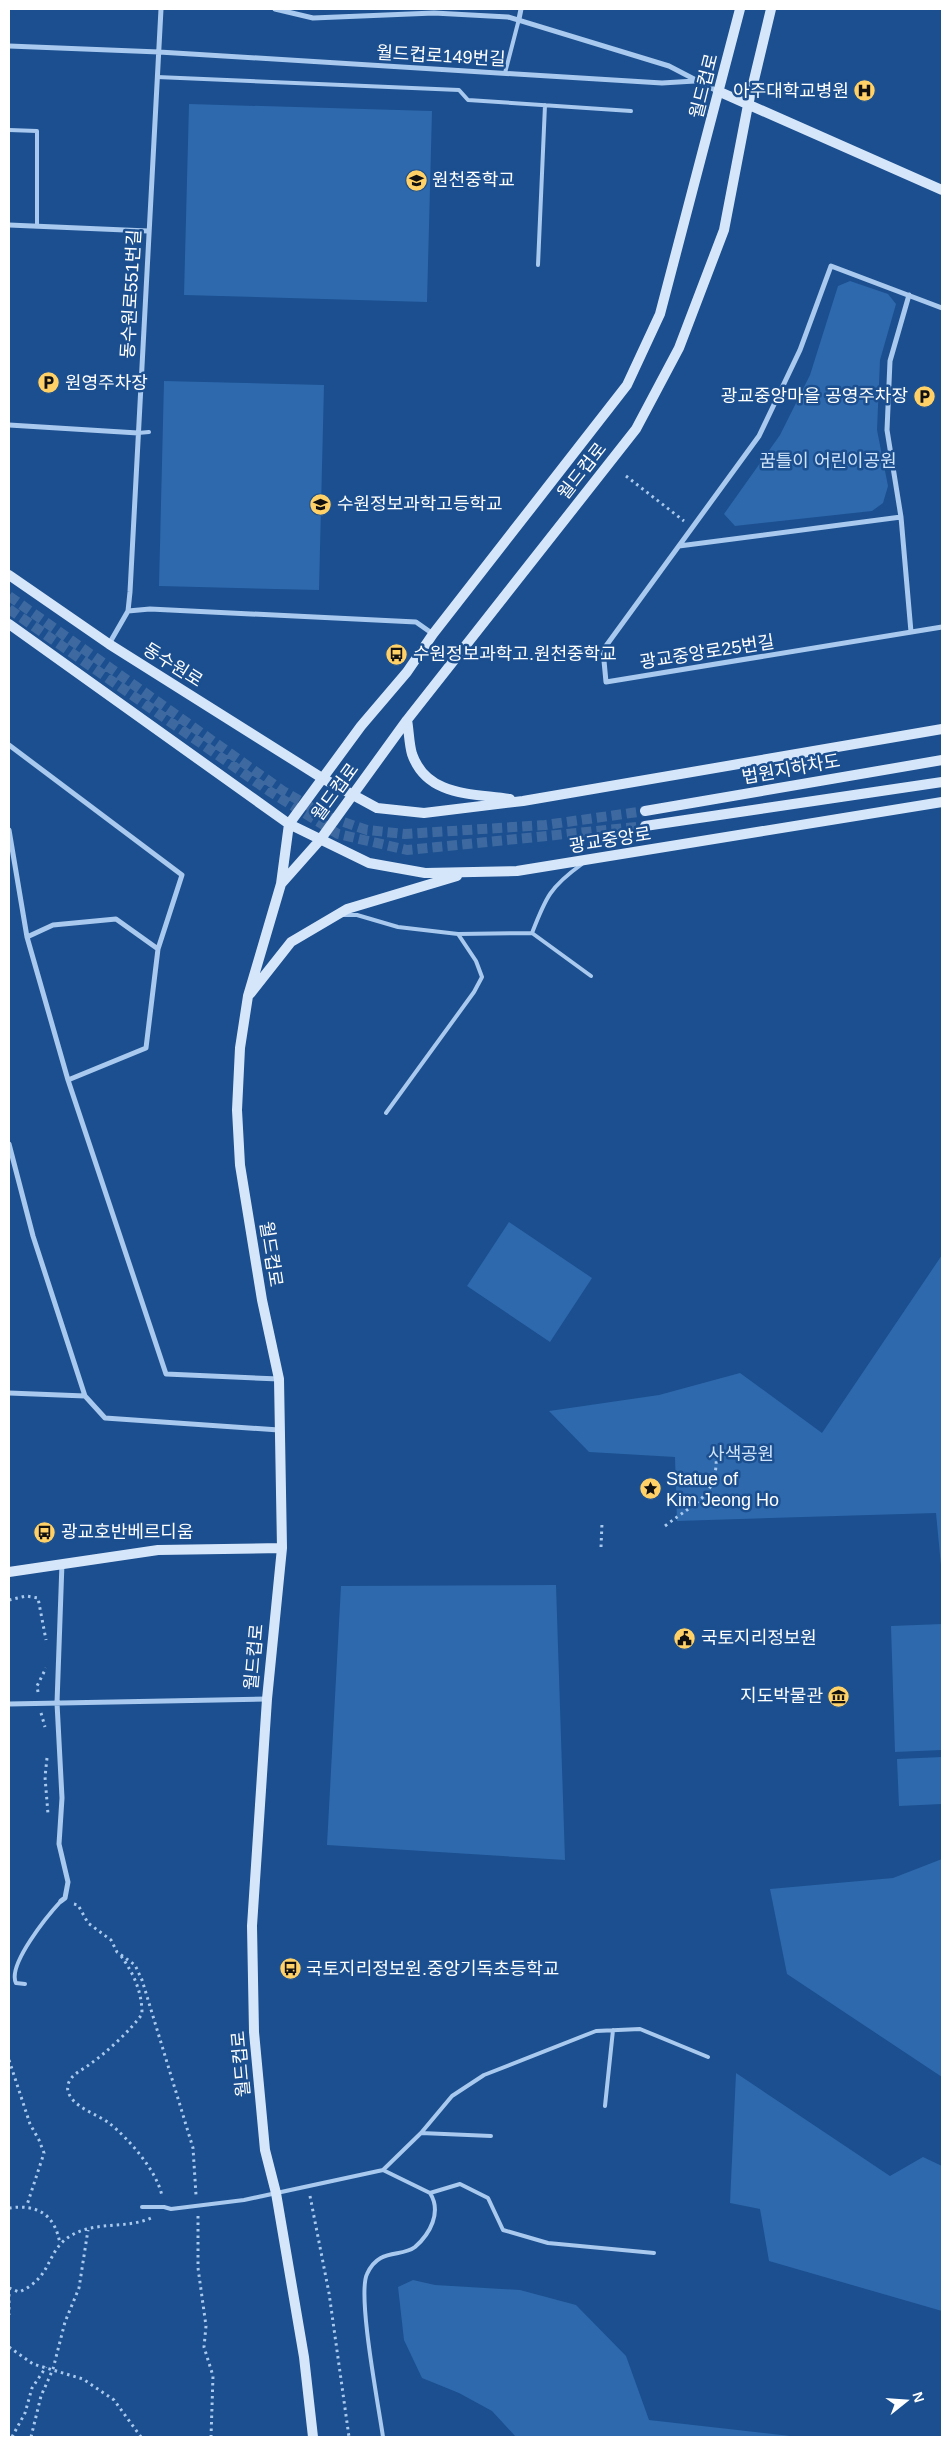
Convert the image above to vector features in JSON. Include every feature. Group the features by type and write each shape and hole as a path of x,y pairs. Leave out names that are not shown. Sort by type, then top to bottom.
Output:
{"street":[{"name":"동수원로551번길","path":"109,644 128,611 161,9"},
{"path":"275,9 313,18 434,13 519,19 669,66 695,81"},
{"path":"519,19 522,9"},
{"name":"월드컵로","path":"313,2437 304,2357 276,2193 265,2150 254,2013 252,1926 267,1699 282,1548 279,1379 262,1300 240,1165 237,1101 240,1048 248,996 281,884 289,824 361,726 407,672 433,634 627,385 660,314 720,92 740,9"},
{"name":"월드컵로","path":"281,884 320,840 407,720 636,429 679,348 724,230 748,105 771,9"},
{"name":"월드컵로149번길","path":"9,46 159,52 662,83 695,81 720,92"},
{"path":"720,92 942,190"},
{"path":"9,225 148,231"},
{"name":"광교중앙로25번길","path":"942,308 831,266 800,350 759,436 603,650 606,682 942,627"},
{"path":"909,295 890,361 887,430 901,517 912,632"},
{"path":"9,425 138,433"},
{"path":"679,546 901,517"},
{"name":"동수원로","path":"9,575 109,644 322,778"},
{"path":"128,611 150,609 416,622 433,634"},
{"path":"9,624 289,824"},
{"path":"407,720 412,753 421,774 441,788 523,801"},
{"path":"322,778 377,808 424,812 523,801 942,729"},
{"path":"9,745 182,875 158,949 146,1048 68,1080"},
{"name":"법원지하차도","path":"645,810 942,760"},
{"name":"법원지하차도","path":"645,826 942,782"},
{"name":"광교중앙로","path":"289,824 369,863 425,873 517,871 942,802"},
{"path":"9,830 28,937 68,1080 166,1374 279,1379"},
{"path":"248,996 291,942 338,914 347,909 467,872"},
{"path":"28,937 54,925 116,920 158,949"},
{"path":"9,1144 34,1236 85,1396 105,1418 280,1430"},
{"path":"9,1393 85,1396"},
{"path":"9,1572 158,1550 282,1548"},
{"path":"61,1901 65,1898 68,1882 59,1844 62,1798 57,1702 62,1563"},
{"path":"9,1704 267,1699"}],"lane":[{"path":"504,73 519,19"},
{"path":"157,77 459,90 468,100 631,111"},
{"path":"538,265 545,105"},
{"path":"9,130 37,131 37,226"},
{"path":"138,433 149,432"},
{"path":"532,933 545,900 560,880 587,860"},
{"path":"338,914 358,915 398,927 458,934 532,933 591,976"},
{"path":"386,1112 474,992 482,977 476,961 458,934"},
{"path":"25,1984 16,1983 14,1978 18,1960 51,1911 61,1901"},
{"path":"142,2207 164,2207 171,2209 197,2207 276,2193 382,2170 421,2133 452,2096 484,2074 596,2031 640,2029 708,2057"},
{"path":"605,2106 613,2030"},
{"path":"421,2133 491,2136"},
{"path":"382,2170 430,2194 436,2202 436,2214 430,2229 414,2248 382,2256 367,2274 363,2300 383,2437"},
{"path":"430,2194 460,2184 488,2198 503,2230 548,2244 654,2253"}],"path":[{"path":"626,476 692,528"},
{"path":"665,1526 708,1493 717,1471 716,1450"},
{"path":"601,1547 602,1523"},
{"path":"9,1600 26,1596"},
{"path":"9,2288 19,2292 36,2282 45,2273 60,2244 72,2234 140,2223 159,2215 164,2207 154,2174 111,2124 72,2100 68,2090 68,2082 80,2069 89,2065 118,2040 142,2014 142,1998 138,1985 111,1940 88,1923 78,1905 61,1901"},
{"path":"117,1952 135,1965 154,2013 193,2148 197,2207 198,2268 206,2326 204,2347 213,2376 211,2437"},
{"path":"9,2060 27,2117 40,2140 44,2153 27,2205"},
{"path":"308,2185 329,2292 348,2437"},
{"path":"9,2208 27,2205 39,2210 54,2226 60,2244"},
{"path":"31,2437 41,2396 53,2369 65,2322 78,2288 88,2230"},
{"path":"9,2294 9,2315"},
{"path":"9,2348 33,2364 83,2378 114,2400 141,2437"},
{"path":"12,2437 25,2413 32,2388 46,2367"}],"green space":[{"path":"189,104 432,111 427,302 184,295"},
{"name":"꿈틀이 어린이공원","path":"850,281 888,294 896,304 880,360 877,430 888,486 883,503 872,511 735,526 724,514 780,435 810,375 838,286"},
{"path":"164,381 324,385 319,590 159,586"},
{"path":"509,1222 592,1278 550,1342 467,1286"},
{"name":"사색공원","path":"942,1255 942,1576 936,1513 677,1521 675,1457 589,1452 549,1411 659,1395 740,1373 822,1433"},
{"path":"556,1585 565,1860 327,1845 341,1586"},
{"path":"942,1624 942,1750 895,1752 891,1626"},
{"path":"942,1757 942,1804 899,1806 897,1759"},
{"path":"942,1859 942,2077 787,1974 770,1889 893,1878"},
{"path":"736,2073 890,2176 923,2157 942,2166 942,2311 769,2261 760,2209 730,2203"},
{"path":"413,2280 435,2285 520,2290 576,2305 626,2356 649,2420 799,2437 516,2437 492,2411 459,2393 422,2378 404,2340 398,2287"}],"tunnel":[{"path":"9,596 283,791 326,816 367,830 405,834 545,825 645,811"},
{"path":"9,609 269,791 338,834 407,850 645,826"}],"place":[{"name":"아주대학교병원","path":"865,91"},
{"name":"원천중학교","path":"416,180"},
{"name":"원영주차장","path":"49,383"},
{"name":"광교중앙마을 공영주차장","path":"924,396"},
{"name":"수원정보과학고등학교","path":"321,504"},
{"name":"수원정보과학고.원천중학교","path":"397,654"},
{"name":"Statue of Kim Jeong Ho","path":"650,1489"},
{"name":"광교호반베르디움","path":"45,1532"},
{"name":"국토지리정보원","path":"685,1638"},
{"name":"지도박물관","path":"839,1696"},
{"name":"국토지리정보원.중앙기독초등학교","path":"290,1969"}]}
